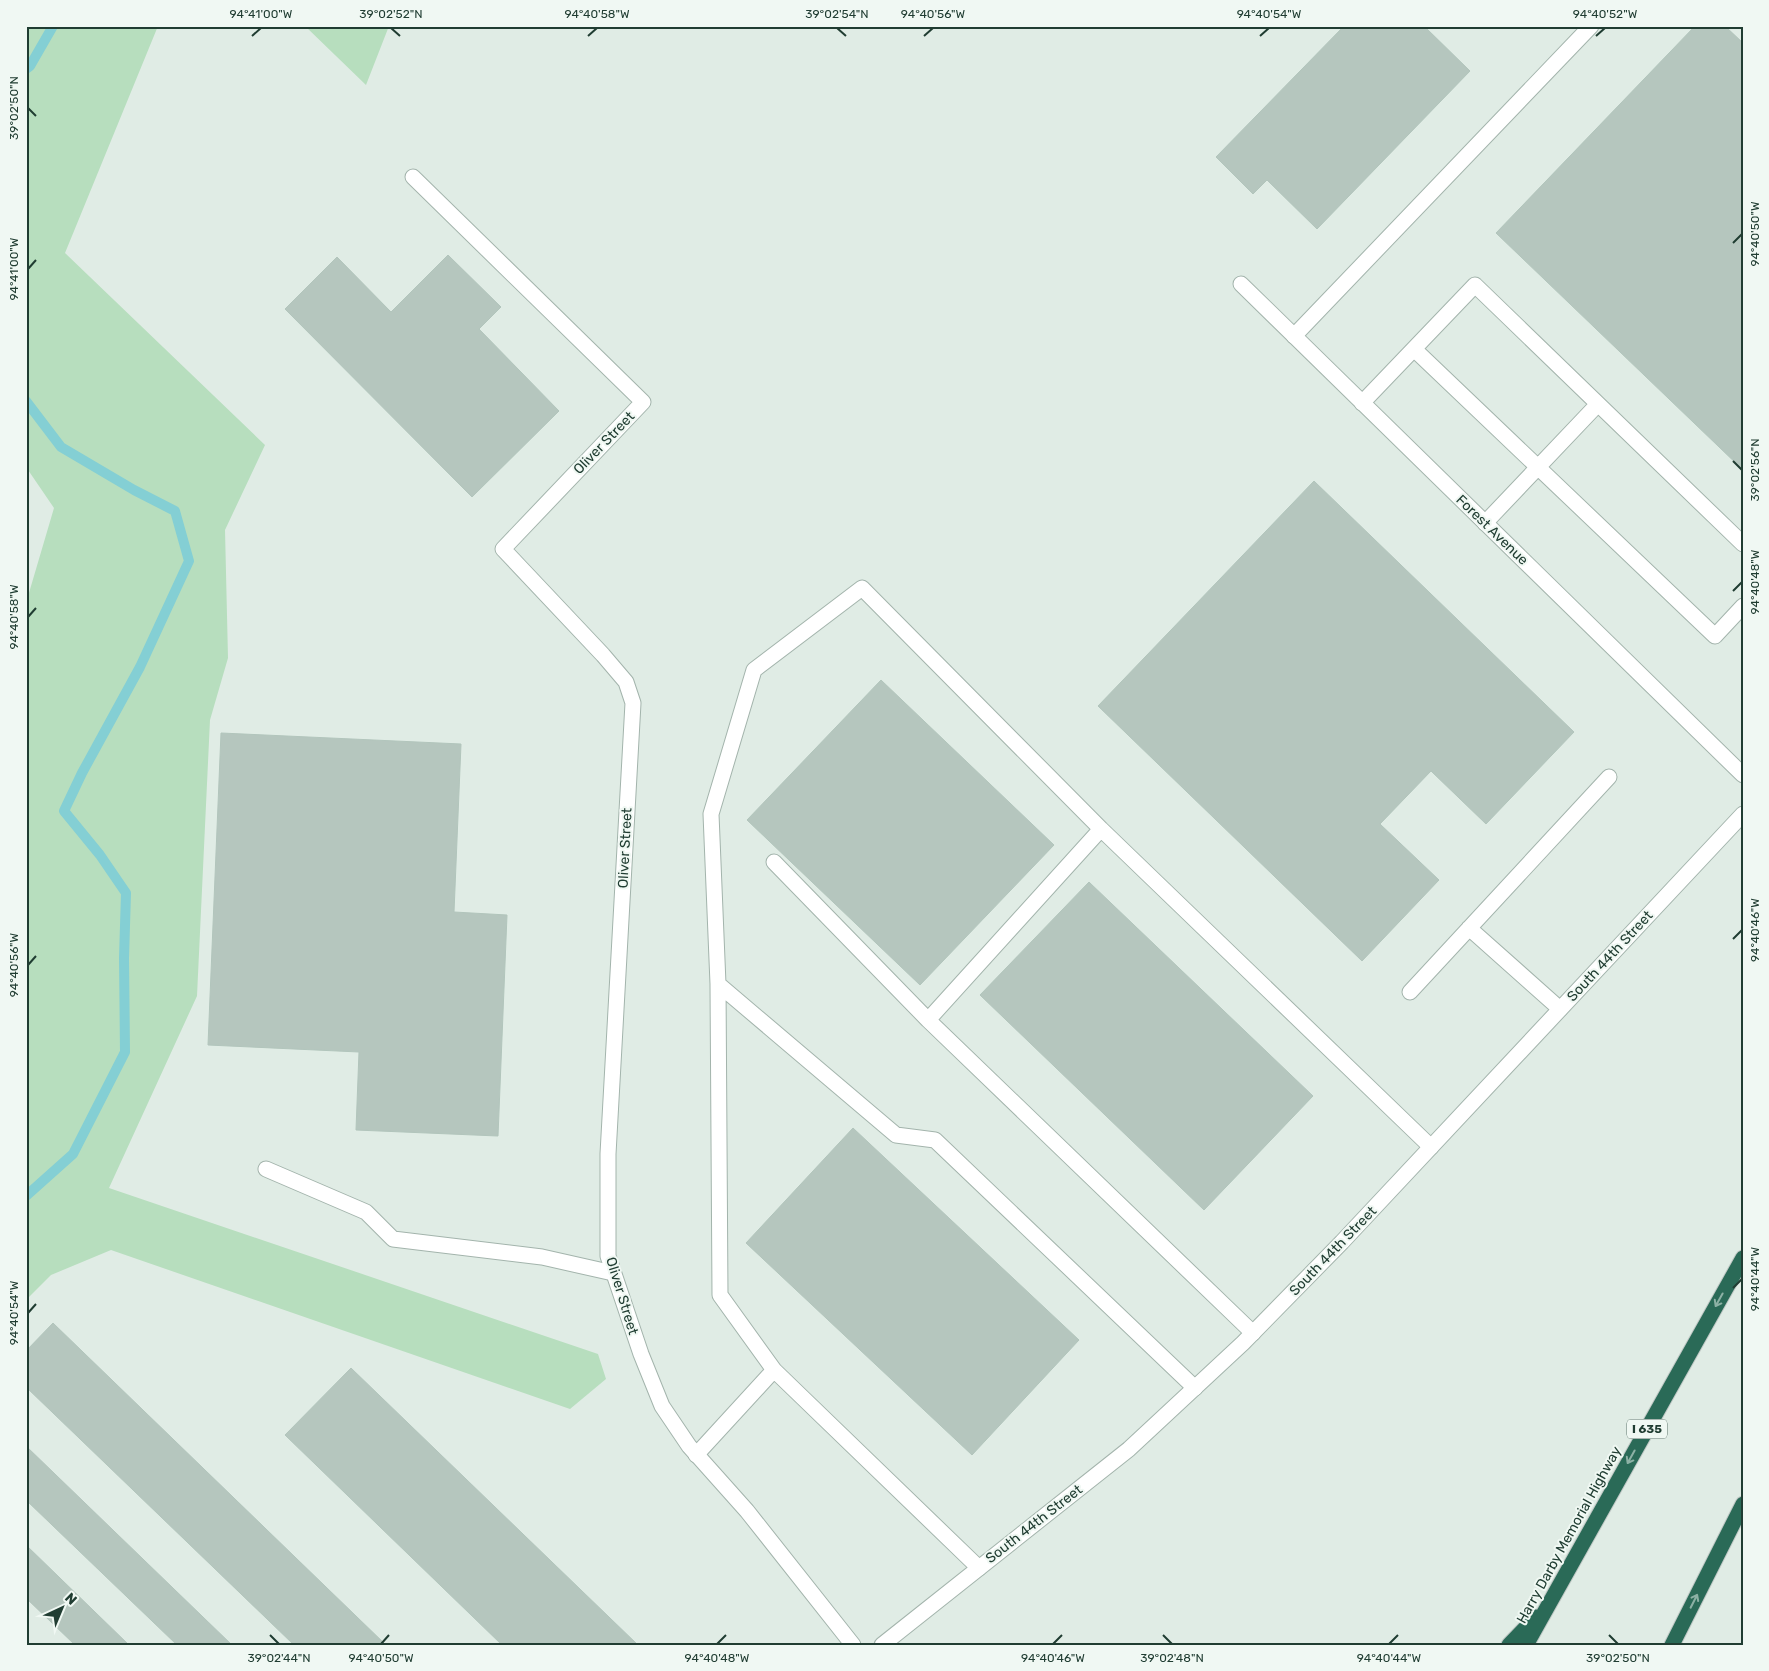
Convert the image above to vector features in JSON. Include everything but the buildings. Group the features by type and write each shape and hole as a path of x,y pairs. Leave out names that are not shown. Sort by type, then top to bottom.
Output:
{"highway":[{"name":"Harry Darby Memorial Highway","path":"1526,1645 1743,1258"},
{"path":"1672,1645 1743,1504"},
{"path":"1509,1645 1550,1601"}],"street":[{"path":"1294,336 1583,29"},
{"name":"Oliver Street","path":"413,177 643,402 503,549 626,682 633,703 608,1154 608,1256 641,1354 662,1406 688,1446 748,1512 853,1645"},
{"name":"Forest Avenue","path":"1241,284 1743,776"},
{"path":"1362,403 1475,286 1743,544"},
{"path":"1414,349 1715,636 1743,606"},
{"path":"1485,523 1598,404"},
{"path":"979,1568 774,1370 720,1295 718,984 711,814 754,670 862,588 1101,828 1431,1147"},
{"path":"1410,992 1610,777"},
{"name":"South 44th Street","path":"882,1645 1129,1449 1253,1333 1342,1242 1743,814"},
{"path":"928,1020 1101,828"},
{"path":"774,862 928,1020 1253,1333"},
{"path":"1469,928 1560,1009"},
{"path":"718,984 896,1135 935,1140 1196,1388"},
{"path":"266,1169 366,1212 393,1239 542,1257 613,1273"},
{"path":"696,1455 774,1370"}],"green space":[{"path":"26,26 158,26 65,253 265,445 225,530 228,658 210,720 197,996 109,1188 598,1354 606,1379 570,1409 111,1250 51,1275 26,1300 26,603 54,508 26,467"},
{"path":"305,26 389,26 366,85"}],"waterway":[{"path":"26,69 30,66 53,26"},
{"path":"26,401 61,447 134,490 175,511 189,561 140,667 82,773 64,811 100,855 126,893 124,958 125,1052 73,1154 26,1196"}]}
